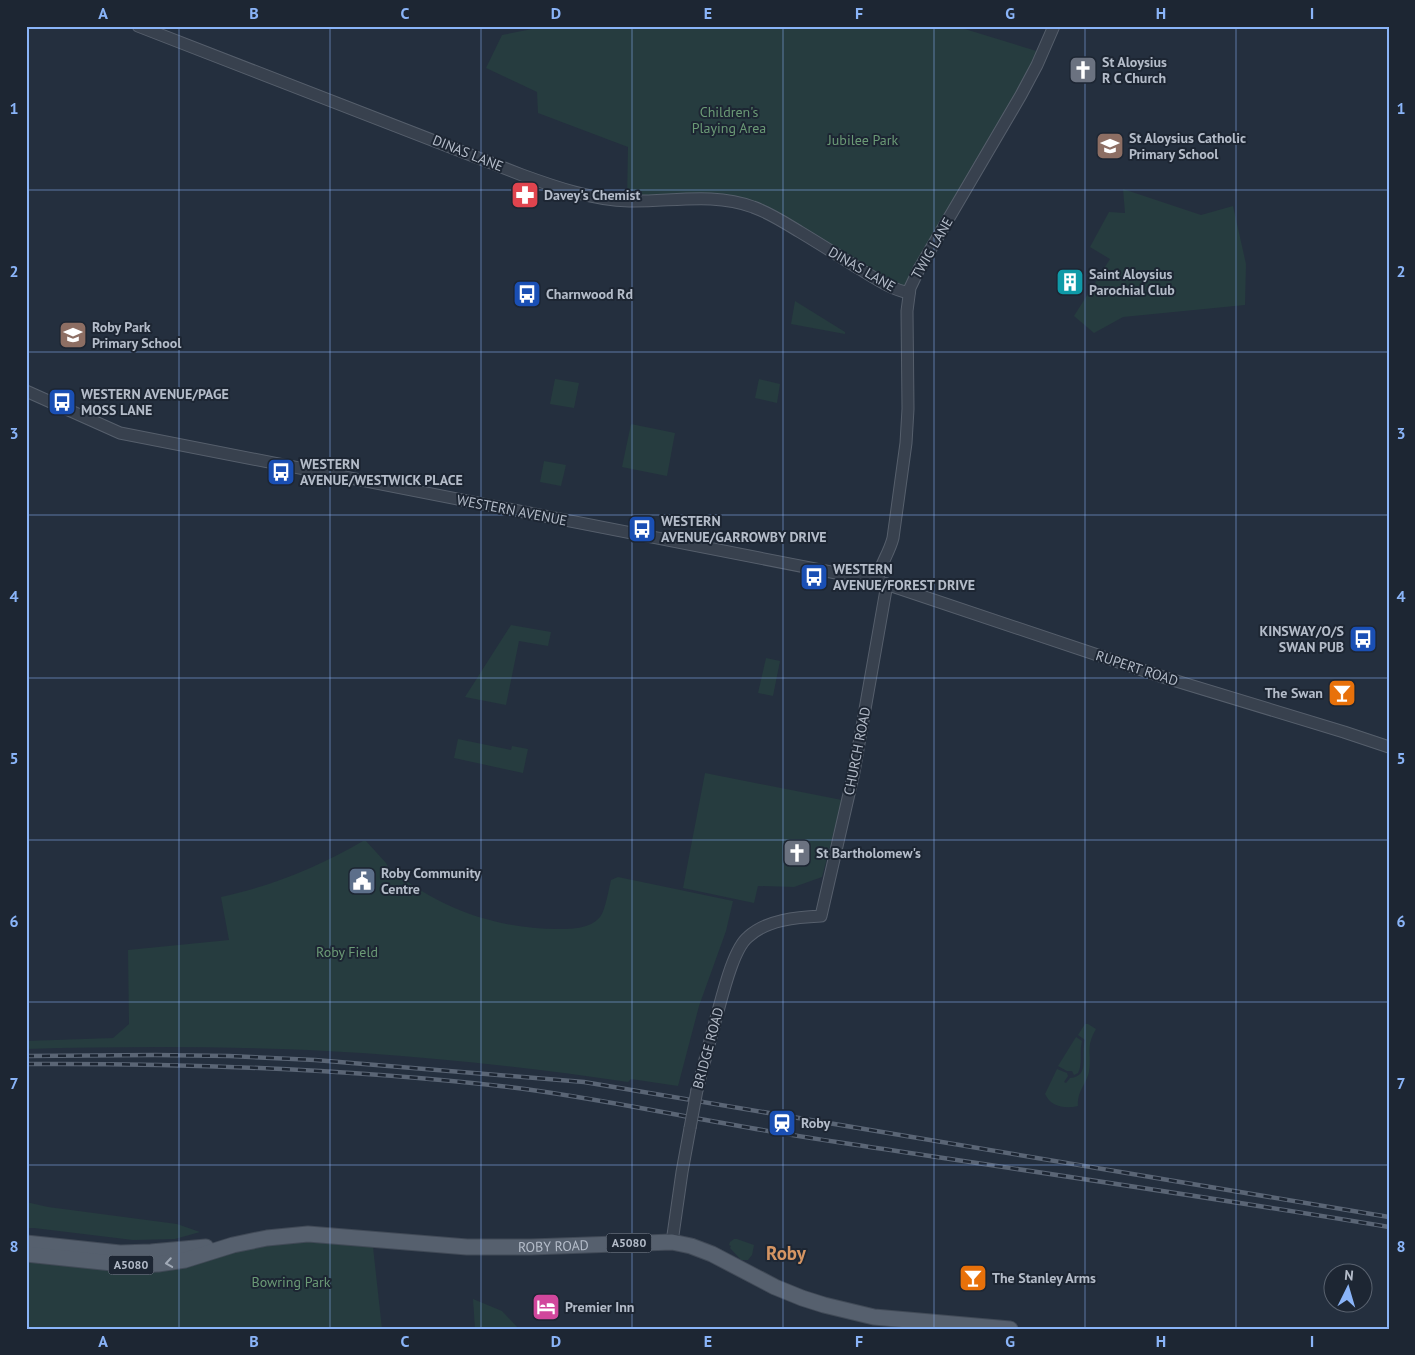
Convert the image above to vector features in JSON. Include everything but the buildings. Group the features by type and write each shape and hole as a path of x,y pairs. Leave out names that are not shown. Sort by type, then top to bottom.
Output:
{"main road":[{"name":"ROBY ROAD","path":"26,1254 131,1265 158,1264 185,1260 233,1245 267,1238 308,1234 467,1247 531,1247 672,1242 698,1248 775,1287 824,1305 874,1317 1010,1329"},
{"name":"ROBY ROAD","path":"26,1243 120,1253 233,1245"}],"street":[{"name":"DINAS LANE","path":"138,26 541,182 571,191 627,201 668,201 702,198 727,200 753,207 782,221 888,287 909,293"},
{"name":"TWIG LANE","path":"882,583 878,573 892,544 905,450 908,409 907,311 912,282 1031,78 1054,26"},
{"name":"WESTERN AVENUE","path":"26,391 120,433 882,583"},
{"name":"RUPERT ROAD","path":"882,583 1163,677 1389,747"},
{"name":"CHURCH ROAD","path":"821,916 854,772 882,583"},
{"name":"BRIDGE ROAD","path":"672,1242 697,1090 722,996 736,954 741,944 752,933 768,925 792,919 821,916"}],"green space":[{"name":"Jubilee Park","path":"547,26 955,26 1043,53 909,293 753,207 727,200 627,201 628,147 538,113 537,92 486,68 502,35"},
{"path":"1123,189 1201,215 1233,206 1246,264 1245,305 1123,317 1094,333 1074,316 1110,259 1090,247 1109,212 1125,213"},
{"path":"795,301 845,332 845,334 791,324"},
{"path":"555,379 579,383 574,408 550,404"},
{"path":"759,379 780,384 777,403 755,398"},
{"path":"631,424 675,433 667,476 622,467"},
{"path":"544,461 566,465 561,486 540,482"},
{"path":"511,625 551,632 548,646 519,641 506,705 465,697"},
{"path":"766,658 780,661 773,696 758,693"},
{"path":"458,739 511,750 512,746 528,749 523,773 454,758"},
{"path":"705,773 842,800 822,877 794,887 758,886 754,903 683,888"},
{"name":"Roby Field","path":"366,841 388,867 426,894 467,913 511,925 563,929 580,928 591,924 602,914 611,880 618,877 733,901 726,931 699,1006 678,1086 631,1079 628,1082 495,1065 362,1053 194,1047 26,1049 26,1041 113,1038 129,1024 128,950 229,940 221,897 240,893 294,875"},
{"path":"1085,1024 1096,1029 1090,1046 1088,1077 1080,1092 1078,1106 1059,1106 1051,1102 1045,1094 1057,1069 1067,1073 1068,1076 1064,1082 1066,1083 1083,1069 1085,1040 1078,1035"},
{"path":"1076,1037 1082,1041 1081,1062 1078,1073 1074,1075 1072,1071 1067,1071 1058,1066"},
{"path":"26,1202 48,1207 177,1224 200,1232 175,1239 133,1240 26,1228"},
{"name":"Bowring Park","path":"337,1236 373,1247 382,1329 26,1329 26,1254 233,1245"},
{"path":"734,1239 754,1245 752,1255 748,1260 741,1260 730,1248 730,1242"},
{"path":"473,1299 502,1311 519,1329 475,1329"}],"railway":[{"path":"26,1056 229,1056 315,1060 584,1082 1389,1217"},
{"path":"26,1064 268,1068 389,1076 509,1087 748,1128 1389,1227"}],"place":[{"name":"St Aloysius R C Church","path":"1083,70"},
{"name":"St Aloysius Catholic Primary School","path":"1110,146"},
{"name":"Davey's Chemist","path":"525,195"},
{"name":"Saint Aloysius Parochial Club","path":"1070,282"},
{"name":"Charnwood Rd","path":"527,294"},
{"name":"Roby Park Primary School","path":"73,335"},
{"name":"WESTERN AVENUE/PAGE MOSS LANE","path":"62,402"},
{"name":"WESTERN AVENUE/WESTWICK PLACE","path":"281,472"},
{"name":"WESTERN AVENUE/GARROWBY DRIVE","path":"642,529"},
{"name":"WESTERN AVENUE/FOREST DRIVE","path":"814,577"},
{"name":"KINSWAY/O/S SWAN PUB","path":"1363,639"},
{"name":"The Swan","path":"1342,693"},
{"name":"St Bartholomew's","path":"797,853"},
{"name":"Roby Community Centre","path":"362,881"},
{"name":"Roby","path":"782,1123"},
{"name":"The Stanley Arms","path":"973,1278"},
{"name":"Premier Inn","path":"546,1307"}],"district":[{"name":"Roby","path":"786,1253"}],"park label":[{"name":"Children's Playing Area","path":"729,120"}]}
